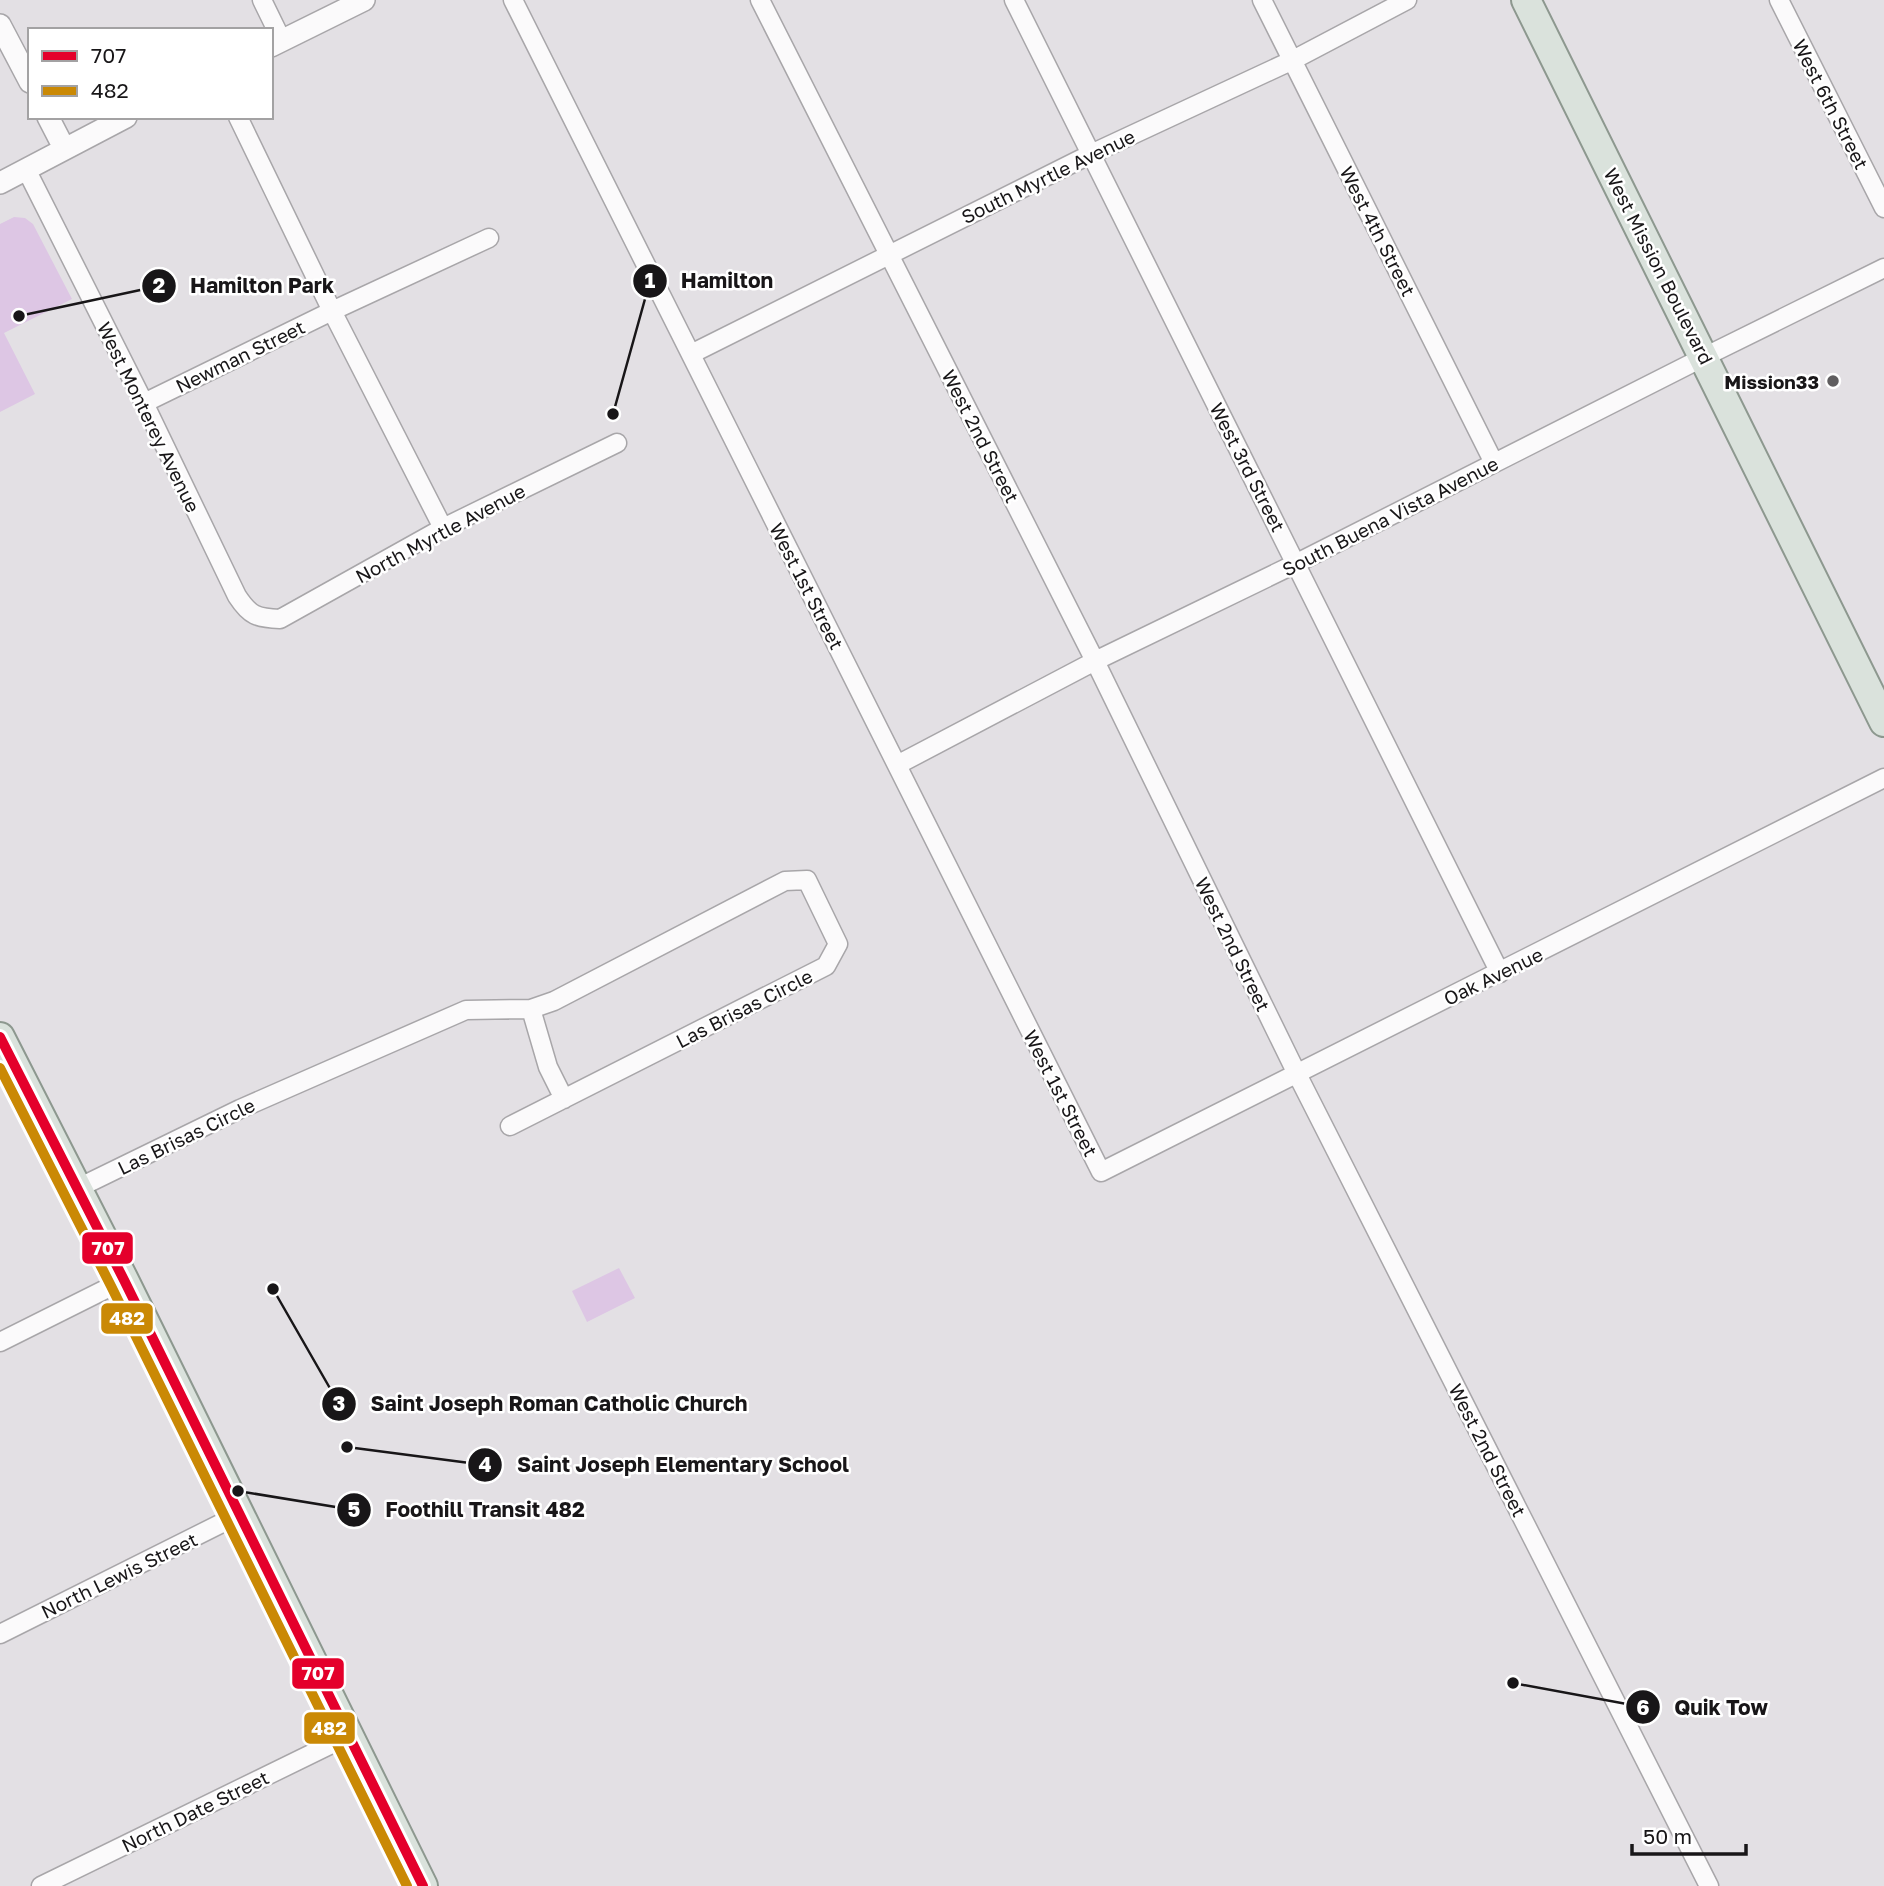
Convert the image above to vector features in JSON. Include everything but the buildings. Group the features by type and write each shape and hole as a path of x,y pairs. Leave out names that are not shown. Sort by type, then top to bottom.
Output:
{"main road":[{"name":"West Mission Boulevard","path":"1526,0 1884,722"},
{"path":"2,1048 78,1188 423,1886"}],"street":[{"path":"262,0 272,28"},
{"path":"277,43 364,0"},
{"name":"West 1st Street","path":"513,0 1101,1172"},
{"name":"West 2nd Street","path":"760,0 1095,661 1296,1072 1709,1886"},
{"name":"West 3rd Street","path":"1014,0 1500,972"},
{"name":"West 4th Street","path":"1262,0 1494,463"},
{"name":"South Myrtle Avenue","path":"691,354 1091,154 1293,60 1407,0"},
{"name":"West 6th Street","path":"1779,0 1884,208"},
{"path":"0,25 28,78"},
{"path":"49,119 64,148"},
{"path":"0,183 122,119"},
{"path":"239,119 332,311 443,528"},
{"name":"West Monterey Avenue","path":"26,169 144,403 237,596 247,611 264,618"},
{"name":"Newman Street","path":"144,403 489,238"},
{"name":"South Buena Vista Avenue","path":"897,765 1095,661 1297,563 1704,356 1884,268"},
{"name":"North Myrtle Avenue","path":"264,618 280,619 443,528 617,443"},
{"name":"Oak Avenue","path":"1101,1172 1884,778"},
{"name":"Las Brisas Circle","path":"78,1188 240,1109 466,1010 531,1009 554,1001 785,881 807,880 838,944 826,966 510,1126"},
{"path":"531,1009 548,1067 564,1099"},
{"path":"0,1342 124,1280"},
{"name":"North Lewis Street","path":"0,1634 238,1515"},
{"name":"North Date Street","path":"41,1886 348,1736"}],"shaded area":[{"path":"14,217 25,218 33,224 72,299 4,333 35,394 0,412 0,224"},
{"path":"619,1268 635,1298 587,1322 572,1291"}],"transit line":[{"name":"707","path":"0,1037 124,1280 423,1886"},
{"name":"482","path":"0,1068 111,1286 407,1886"}],"place":[{"name":"Hamilton Park","path":"19,316"},
{"name":"Mission33","path":"1833,381"},
{"name":"Hamilton","path":"613,414"},
{"name":"Saint Joseph Roman Catholic Church","path":"273,1289"},
{"name":"Saint Joseph Elementary School","path":"347,1447"},
{"name":"Foothill Transit 482","path":"238,1491"},
{"name":"Quik Tow","path":"1513,1683"}]}
